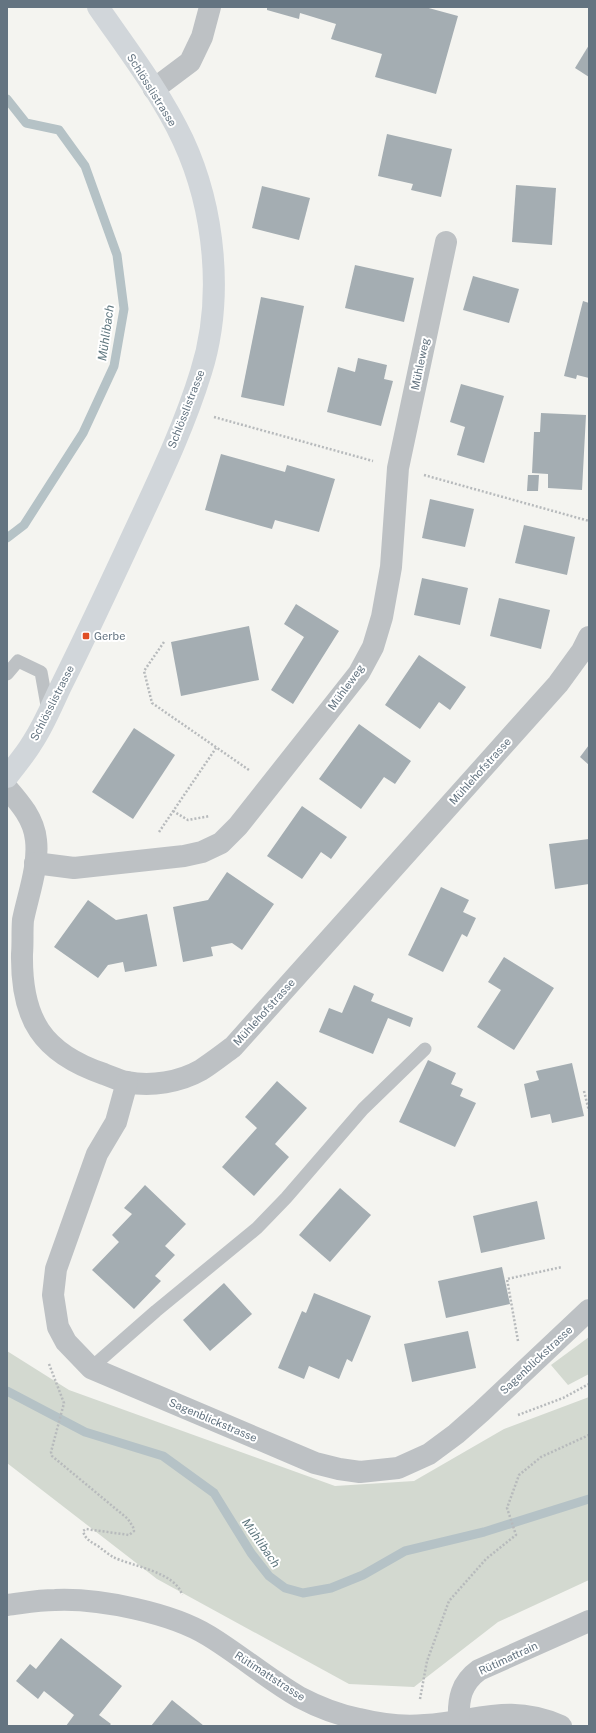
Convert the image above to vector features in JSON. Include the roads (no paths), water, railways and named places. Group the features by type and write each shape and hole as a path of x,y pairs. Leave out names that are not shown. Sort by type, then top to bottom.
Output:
{"main road":[{"name":"Schlösslistrasse","path":"7,777 33,742 86,636 188,410 202,370 211,325 214,281 211,235 201,188 183,139 154,89 98,7"}],"street":[{"path":"154,89 190,62 202,37 210,7"},
{"name":"Mühleweg","path":"35,863 74,868 140,861 196,854 221,843 238,826 359,673 375,639 382,617 391,567 398,468 446,242"},
{"name":"Mühlehofstrasse","path":"7,788 21,804 31,820 36,840 35,863 23,922 22,950 26,1001 41,1035 56,1048 83,1067 127,1082 145,1084 172,1081 200,1070 233,1047 558,684 582,651 589,637"},
{"name":"Sagenblickstrasse","path":"127,1082 116,1122 97,1154 56,1269 53,1295 58,1327 66,1342 91,1368 315,1463 360,1472 398,1468 429,1454 456,1434 589,1310"},
{"name":"Rütimattstrasse","path":"7,1605 54,1600 82,1600 110,1603 192,1626 210,1636 299,1697 337,1714 361,1720 390,1724 424,1725 491,1715 528,1715 543,1718 561,1726"},
{"name":"Rütimattrain","path":"459,1720 458,1702 464,1686 473,1674 589,1621"}],"lane":[{"path":"7,674 18,661 41,672 48,712"},
{"path":"91,1368 156,1311 257,1228 286,1198 363,1109 425,1050"}],"waterway":[{"name":"Mühlibach","path":"7,99 26,123 59,130 85,166 117,255 124,309 114,366 83,433 24,525 7,538"},
{"name":"Mühlibach","path":"7,1391 85,1432 163,1456 214,1493 251,1553 269,1576 285,1588 303,1593 331,1588 363,1575 405,1551 484,1532 589,1499"}],"place":[{"name":"Gerbe","path":"86,636"}]}
